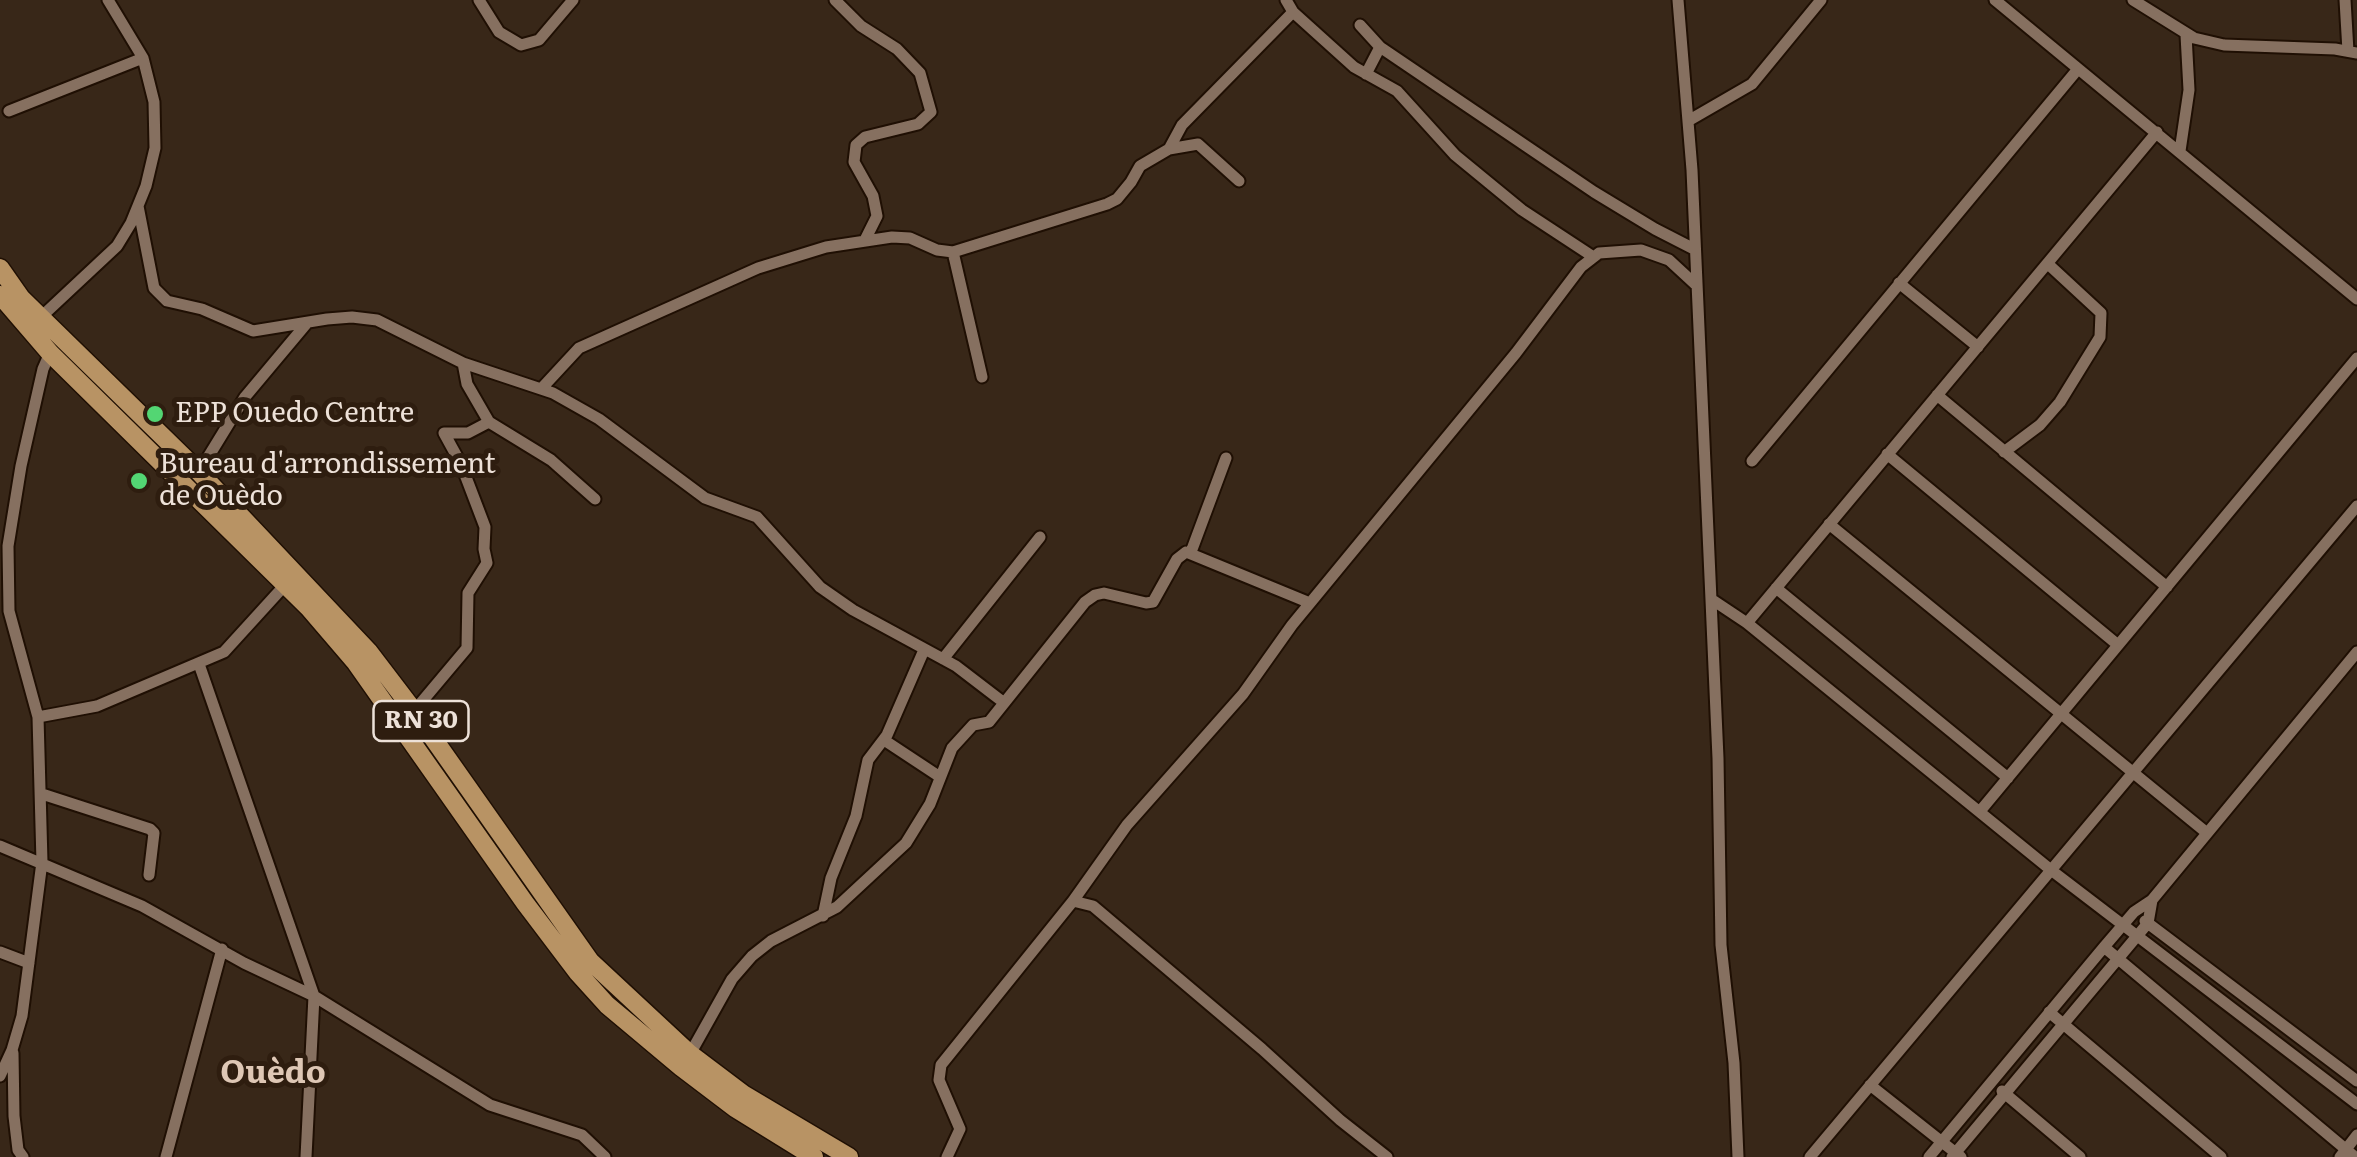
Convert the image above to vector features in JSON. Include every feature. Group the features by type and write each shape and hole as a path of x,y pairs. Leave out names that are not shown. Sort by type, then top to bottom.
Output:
{"main road":[{"name":"RN 30","path":"0,268 40,318 199,472 332,611 414,711 590,961 690,1054 743,1094 849,1157"},
{"name":"RN 30","path":"0,296 50,353 285,585 356,663 578,973 630,1026 680,1067 735,1108 814,1157"}],"street":[{"path":"40,318 110,254 131,223 156,148 154,102 142,58 108,0"},
{"path":"479,0 499,32 521,44 539,40 572,0"},
{"path":"835,0 920,73 931,112 918,124 865,138 856,145 854,162 873,196 877,216 865,240"},
{"path":"1286,0 1354,67 1397,91 1439,140 1508,199 1592,256"},
{"path":"1678,0 1688,121 1711,599 1721,945 1734,1062 1738,1157"},
{"path":"1688,121 1752,84 1821,0"},
{"path":"1996,0 2357,299"},
{"path":"2132,0 2186,35 2224,45 2352,52 2345,0"},
{"path":"1170,149 1182,125 1294,12"},
{"path":"1360,25 1380,47 1594,192 1694,249"},
{"path":"2180,151 2189,90 2186,35"},
{"path":"1366,74 1380,47"},
{"path":"9,110 142,58"},
{"path":"1752,461 2078,70"},
{"path":"1747,623 2157,132"},
{"path":"541,388 567,358 604,335 758,268 826,246 901,236 953,252 1117,200 1140,166 1170,149 1198,144 1239,181"},
{"path":"138,206 154,288 160,296 253,331 352,317 376,320 463,363 541,388 599,419 704,498 758,517 820,587 853,610 943,658 1002,702 1008,701 1085,602 1104,592 1153,602 1182,553 1192,552 1310,603"},
{"path":"1654,229 1669,260 1695,284"},
{"path":"947,1157 960,1129 938,1080 942,1065 1073,901 1126,825 1243,694 1310,603 1592,256 1599,252 1641,250 1669,260"},
{"path":"953,252 982,377"},
{"path":"2004,452 2040,425 2060,402 2100,337 2101,313 2048,264"},
{"path":"1899,283 1978,347"},
{"path":"199,472 246,398 307,324"},
{"path":"0,1076 22,1016 42,862 38,718 10,610 8,546 20,466 50,353"},
{"path":"1981,810 2357,358"},
{"path":"463,363 466,384 489,422 552,460 596,499"},
{"path":"1937,395 2166,587"},
{"path":"414,711 467,648 468,593 487,563 485,527 461,464 444,433 468,433 489,422"},
{"path":"1887,454 2118,646"},
{"path":"1192,552 1226,458"},
{"path":"1810,1157 2357,506"},
{"path":"1829,524 2207,834"},
{"path":"943,658 1040,537"},
{"path":"38,718 97,706 224,652 285,585"},
{"path":"1776,588 2008,778"},
{"path":"1711,599 1747,623 2051,870 2357,1104"},
{"path":"824,916 830,878 856,816 866,767 884,740 924,650"},
{"path":"1929,1157 2134,912 2152,900 2357,652"},
{"path":"199,664 314,996 306,1157"},
{"path":"690,1054 732,979 752,956 771,941 824,916 906,843 930,804 955,744 973,725 989,722 1002,702"},
{"path":"884,740 940,777"},
{"path":"42,794 150,828 154,834 149,875"},
{"path":"0,846 142,906 314,996 490,1105 571,1130 592,1142 605,1157"},
{"path":"1870,1085 1956,1156 2148,923 2152,900"},
{"path":"1073,901 1093,906 1388,1157"},
{"path":"2134,912 2357,1081"},
{"path":"2104,947 2347,1155 2357,1135"},
{"path":"166,1157 222,949"},
{"path":"0,952 28,964"},
{"path":"2210,992 2220,978"},
{"path":"2049,1012 2221,1157"},
{"path":"12,1050 14,1116 22,1157"},
{"path":"1992,1082 2080,1157"}],"place":[{"name":"EPP Ouedo Centre","path":"155,414"},
{"name":"Bureau d'arrondissement de Ouèdo","path":"139,481"}],"district":[{"name":"Ouèdo","path":"273,1074"}]}
